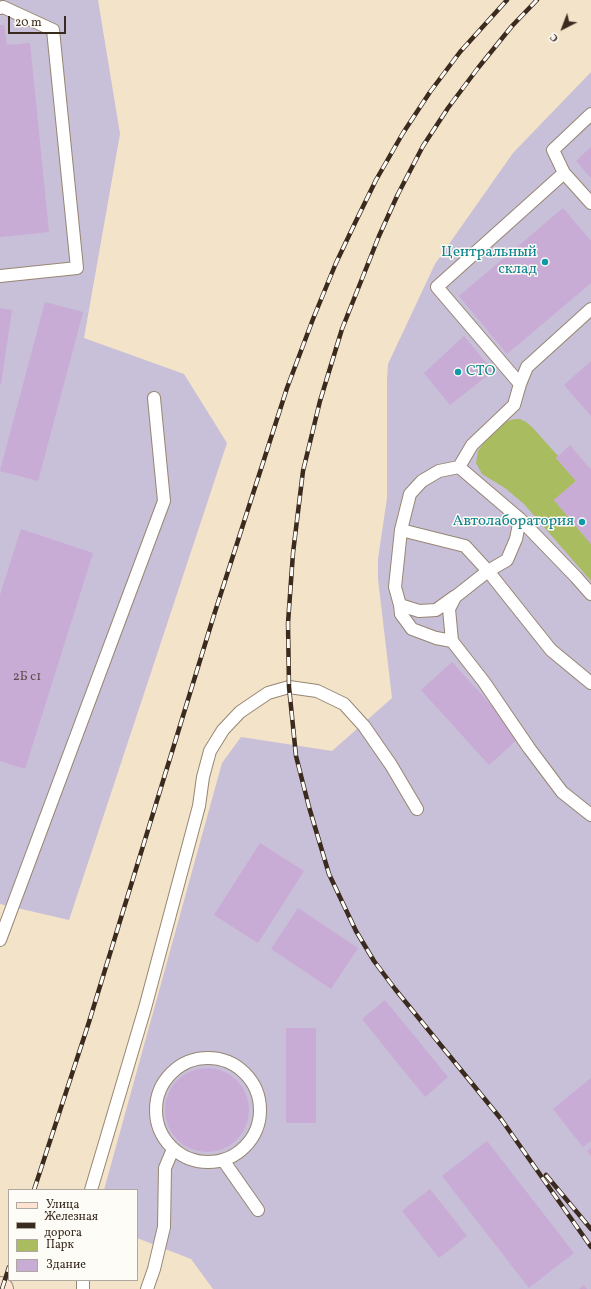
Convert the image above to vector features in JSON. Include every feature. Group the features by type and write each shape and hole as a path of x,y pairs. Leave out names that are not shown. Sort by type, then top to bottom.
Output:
{"lane":[{"path":"0,276 77,268 54,30 2,5"},
{"path":"591,114 553,150 564,173 591,203"},
{"path":"520,384 437,287 564,173"},
{"path":"452,641 436,638 412,629 401,614 395,587 401,530 410,494 422,481 439,471 459,467 472,445 514,405 527,367 591,309"},
{"path":"0,940 164,501 154,398"},
{"path":"459,467 520,520 591,594"},
{"path":"400,605 419,611 436,610 455,597 488,571 507,560 516,540 520,520"},
{"path":"401,530 465,546 488,571 551,650 591,683"},
{"path":"455,597 449,609 452,641 484,682 529,748 562,792 591,816"},
{"path":"91,1189 145,1008 199,806 203,777 210,752 223,730 240,712 268,693 289,687 317,691 344,704 364,726 391,765 417,809"},
{"path":"200,1058 220,1059 238,1066 252,1080 260,1099 260,1118 254,1137 241,1152 223,1160 205,1163 188,1159 173,1149 161,1134 156,1114 158,1095 167,1078 181,1065 200,1058"},
{"path":"147,1289 154,1269 164,1227 166,1168 173,1149"},
{"path":"223,1160 258,1210"}],"shaded area":[{"path":"0,0 98,0 120,134 84,338 184,374 227,443 69,920 0,904"},
{"path":"591,72 591,1289 213,1289 191,1259 138,1238 138,1189 104,1189 222,763 241,737 332,751 392,698 378,579 378,559 387,498 388,364 435,264 513,153"}],"green space":[{"path":"520,419 526,422 533,428 558,456 556,458 576,481 554,500 591,544 591,581 524,504 505,488 482,474 476,463 478,451 483,444 507,421"}],"building":[{"path":"0,25 4,25 7,45 30,43 49,232 0,237"},
{"path":"591,147 591,178 576,161"},
{"name":"Центральный склад","path":"563,208 591,241 591,283 507,354 459,296"},
{"path":"45,302 83,312 38,481 0,471"},
{"path":"0,308 12,310 1,384 0,384"},
{"name":"СТО","path":"464,336 493,371 450,405 424,373"},
{"path":"591,361 591,416 564,385"},
{"name":"Автолаборатория","path":"570,445 590,469 591,468 591,544 554,500 576,481 556,458"},
{"path":"21,529 93,553 25,769 0,761 0,595"},
{"path":"452,662 520,737 489,765 421,690"},
{"path":"260,843 304,871 258,943 214,915"},
{"path":"298,908 358,948 331,989 271,949"},
{"path":"385,1000 448,1077 425,1097 362,1019"},
{"path":"286,1028 316,1028 316,1123 286,1123"},
{"path":"207,1068 215,1069 230,1075 242,1087 248,1102 248,1118 242,1133 230,1145 215,1151 207,1152 199,1151 184,1145 172,1133 166,1118 165,1110 166,1102 172,1087 184,1075 199,1069"},
{"path":"591,1078 591,1141 583,1147 553,1109"},
{"path":"487,1141 574,1253 529,1288 442,1176"},
{"path":"591,1148 591,1156 587,1151"},
{"path":"430,1189 467,1236 439,1258 402,1211"},
{"path":"584,1285 587,1289 579,1289"}],"railway":[{"path":"34,1189 89,1022 214,615 287,388 313,319 336,263 355,223 376,180 403,133 430,92 460,52 507,0"},
{"path":"537,0 512,26 478,68 448,108 423,146 398,194 379,236 342,329 320,401 303,471 293,553 288,623 289,687 296,756 309,807 329,874 356,931 374,961 395,989 501,1119 591,1247"},
{"path":"546,1175 591,1229"},
{"path":"2,1289 8,1270"}],"place":[{"name":"Центральный склад","path":"545,262"},
{"name":"СТО","path":"458,372"},
{"name":"Автолаборатория","path":"582,522"}]}
